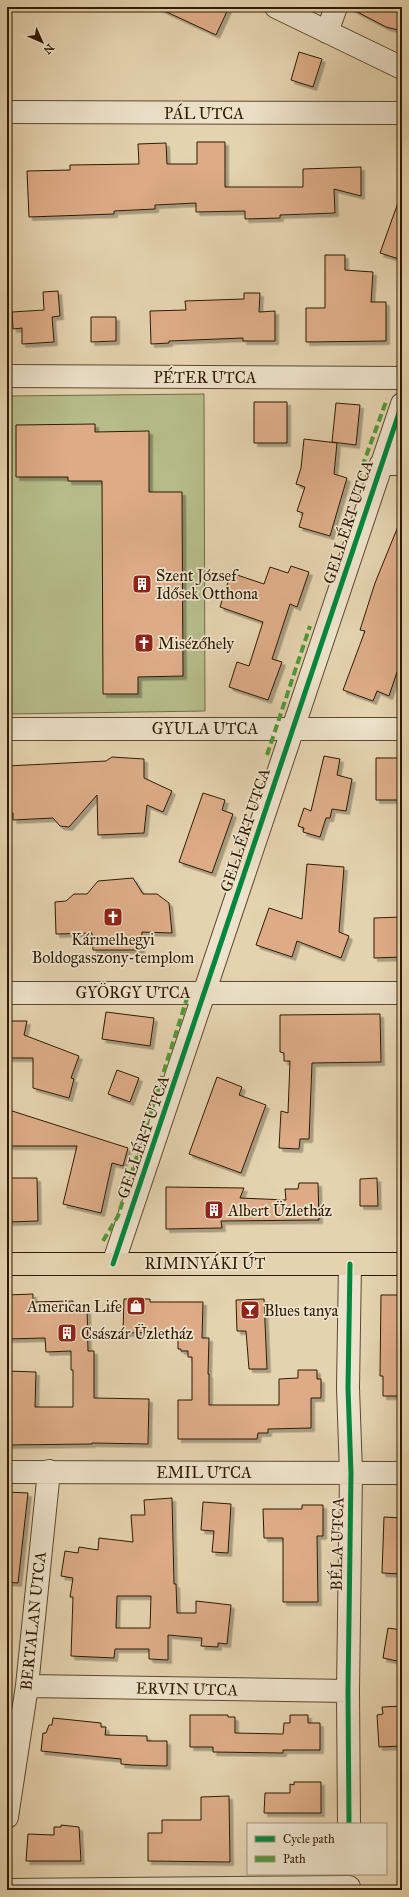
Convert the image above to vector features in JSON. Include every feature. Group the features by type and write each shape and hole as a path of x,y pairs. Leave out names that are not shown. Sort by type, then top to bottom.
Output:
{"main road":[{"name":"RIMINYÁKI ÚT","path":"7,1264 402,1264"}],"street":[{"path":"276,7 402,68"},
{"path":"327,32 336,7"},
{"name":"PÁL UTCA","path":"7,112 402,113"},
{"name":"PÉTER UTCA","path":"7,376 402,378"},
{"name":"GELLÉRT UTCA","path":"113,1264 293,728 391,464 402,404"},
{"name":"GYULA UTCA","path":"7,729 402,729"},
{"name":"GYÖRGY UTCA","path":"7,993 402,993"},
{"name":"BÉLA UTCA","path":"349,1823 348,1691 351,1473 348,1388 350,1264"},
{"name":"EMIL UTCA","path":"7,1472 402,1473"},
{"name":"BERTALAN UTCA","path":"7,1817 27,1686 49,1472"},
{"name":"ERVIN UTCA","path":"27,1686 348,1691"},
{"path":"7,1890 349,1884"}],"green space":[{"path":"204,394 205,711 7,714 7,396"}],"building":[{"path":"156,7 229,7 216,35"},
{"path":"348,7 402,7 402,31 386,27"},
{"path":"299,52 322,59 313,87 291,80"},
{"path":"197,142 225,142 225,187 303,187 303,169 361,167 361,196 334,189 335,213 280,215 280,218 245,219 245,211 196,212 196,203 155,205 155,209 114,211 114,214 29,217 27,171 70,170 70,165 139,164 138,144 166,143 167,164 197,164"},
{"path":"400,197 402,197 402,260 380,253"},
{"path":"325,255 345,255 345,270 373,272 371,302 386,302 386,341 306,342 306,308 325,308"},
{"path":"58,291 60,316 52,317 54,342 22,344 22,328 13,329 12,312 44,310 43,292"},
{"path":"244,293 260,293 259,312 275,311 275,341 243,341 243,338 169,341 169,343 151,344 150,311 186,310 185,301 244,299"},
{"path":"91,317 116,317 116,341 91,342"},
{"path":"254,402 287,402 287,443 254,443"},
{"path":"336,403 360,405 356,445 332,442"},
{"name":"Szent József Idősek Otthona","path":"95,424 95,432 149,431 149,492 182,492 183,676 138,677 138,694 103,694 102,481 68,481 68,477 16,477 16,425"},
{"path":"304,439 337,443 334,474 347,478 330,536 299,527 303,513 297,511 305,487 296,484 301,468"},
{"path":"401,519 402,674 397,672 389,696 377,691 373,701 343,690 365,631 360,630 375,583"},
{"path":"291,566 309,572 297,607 290,604 272,659 282,662 268,700 229,687 237,662 249,666 263,622 220,607 231,573 264,584 270,567 288,573"},
{"path":"324,756 340,759 337,775 352,779 346,811 332,809 330,818 326,818 320,837 303,832 304,828 298,826 304,808 311,811"},
{"path":"112,757 144,759 144,778 172,791 163,812 147,805 144,833 98,835 97,795 69,827 60,826 53,818 13,820 13,813 7,813 7,766 106,761"},
{"path":"376,758 402,758 402,800 376,800"},
{"path":"203,793 225,800 222,810 233,814 212,873 179,862"},
{"path":"307,864 344,867 339,932 349,936 341,958 297,941 292,957 256,945 269,908 302,919"},
{"name":"Kármelhegyi Boldogasszony-templom","path":"133,878 143,894 157,894 169,903 172,933 142,932 141,950 93,950 92,933 56,934 55,902 66,901 74,894 87,894 98,881"},
{"path":"402,917 402,957 374,958 374,918"},
{"path":"106,1012 154,1018 150,1046 102,1039"},
{"path":"380,1014 381,1062 312,1063 309,1139 300,1139 299,1149 279,1148 281,1111 288,1113 290,1061 284,1061 284,1053 280,1052 280,1015"},
{"path":"7,1021 27,1021 24,1035 79,1056 71,1078 74,1079 69,1098 33,1088 33,1058 7,1058"},
{"path":"117,1070 139,1078 130,1102 108,1094"},
{"path":"217,1077 242,1087 239,1095 266,1105 241,1173 189,1154"},
{"path":"9,1110 128,1148 123,1166 112,1163 101,1213 63,1204 77,1146 9,1146"},
{"path":"7,1178 37,1178 38,1221 8,1222"},
{"path":"377,1178 378,1206 360,1206 360,1179"},
{"name":"Albert Üzletház","path":"299,1183 318,1183 319,1220 221,1221 222,1228 166,1229 166,1187 244,1188 240,1198 286,1200 285,1189 298,1189"},
{"path":"33,1294 33,1302 73,1301 73,1306 87,1306 88,1351 94,1351 94,1398 149,1399 148,1444 92,1443 7,1445 7,1371 36,1372 35,1407 73,1407 73,1370 71,1370 71,1351 46,1352 45,1338 7,1339 7,1295"},
{"path":"381,1295 402,1295 400,1396 383,1396 383,1376 380,1376"},
{"path":"124,1299 150,1299 150,1302 203,1302 202,1338 209,1338 209,1405 279,1405 279,1379 298,1378 298,1370 317,1370 317,1379 321,1379 321,1398 311,1398 311,1428 268,1429 268,1433 258,1433 257,1439 178,1439 178,1400 192,1400 192,1357 188,1357 188,1351 181,1351 181,1349 178,1349 178,1332 123,1333"},
{"path":"264,1299 267,1369 249,1369 246,1331 237,1331 236,1300"},
{"path":"7,1492 28,1493 18,1583 7,1582"},
{"path":"172,1498 174,1584 176,1584 177,1613 196,1613 196,1601 231,1605 227,1644 218,1643 218,1647 201,1646 202,1638 168,1635 168,1660 149,1659 149,1649 115,1649 114,1658 71,1656 73,1597 70,1597 73,1578 61,1576 65,1551 78,1553 79,1547 98,1550 99,1538 133,1542 131,1515 145,1515 144,1500","holes":["117,1596 151,1596 150,1628 116,1628"]},
{"path":"203,1502 231,1504 228,1553 212,1552 214,1531 201,1530"},
{"path":"302,1505 323,1505 323,1536 317,1536 318,1602 283,1602 283,1538 264,1538 263,1509 302,1509"},
{"path":"384,1517 402,1518 402,1574 382,1573"},
{"path":"388,1628 402,1630 402,1662 383,1658"},
{"path":"402,1706 402,1746 379,1747 377,1715 383,1714 382,1707"},
{"path":"190,1715 228,1715 228,1717 235,1717 235,1733 283,1734 284,1723 290,1723 290,1715 308,1715 308,1723 320,1723 320,1750 283,1750 283,1753 213,1752 213,1747 190,1747"},
{"path":"53,1718 101,1723 101,1727 106,1727 105,1735 147,1736 147,1741 167,1741 167,1766 121,1764 121,1759 41,1751 43,1733 46,1733 49,1725 52,1725"},
{"path":"294,1782 321,1782 321,1813 264,1813 265,1793 290,1793 290,1784 294,1785"},
{"path":"229,1796 230,1862 148,1861 148,1833 162,1833 162,1820 201,1820 201,1797"},
{"path":"61,1825 79,1827 81,1861 26,1861 28,1834 54,1835 54,1827 61,1827"}],"marked path":[{"path":"358,478 387,399"},
{"path":"267,755 310,626"},
{"path":"103,1241 118,1216 189,992"}],"cycle path":[{"path":"113,1264 402,404"},
{"path":"349,1823 348,1691 351,1473 348,1388 350,1264"}],"place":[{"name":"Szent József Idősek Otthona","path":"142,584"},
{"name":"Misézőhely","path":"144,643"},
{"name":"Kármelhegyi Boldogasszony-templom","path":"113,917"},
{"name":"Albert Üzletház","path":"214,1210"},
{"name":"American Life","path":"136,1306"},
{"name":"Blues tanya","path":"250,1310"},
{"name":"Császár Üzletház","path":"67,1333"}]}
